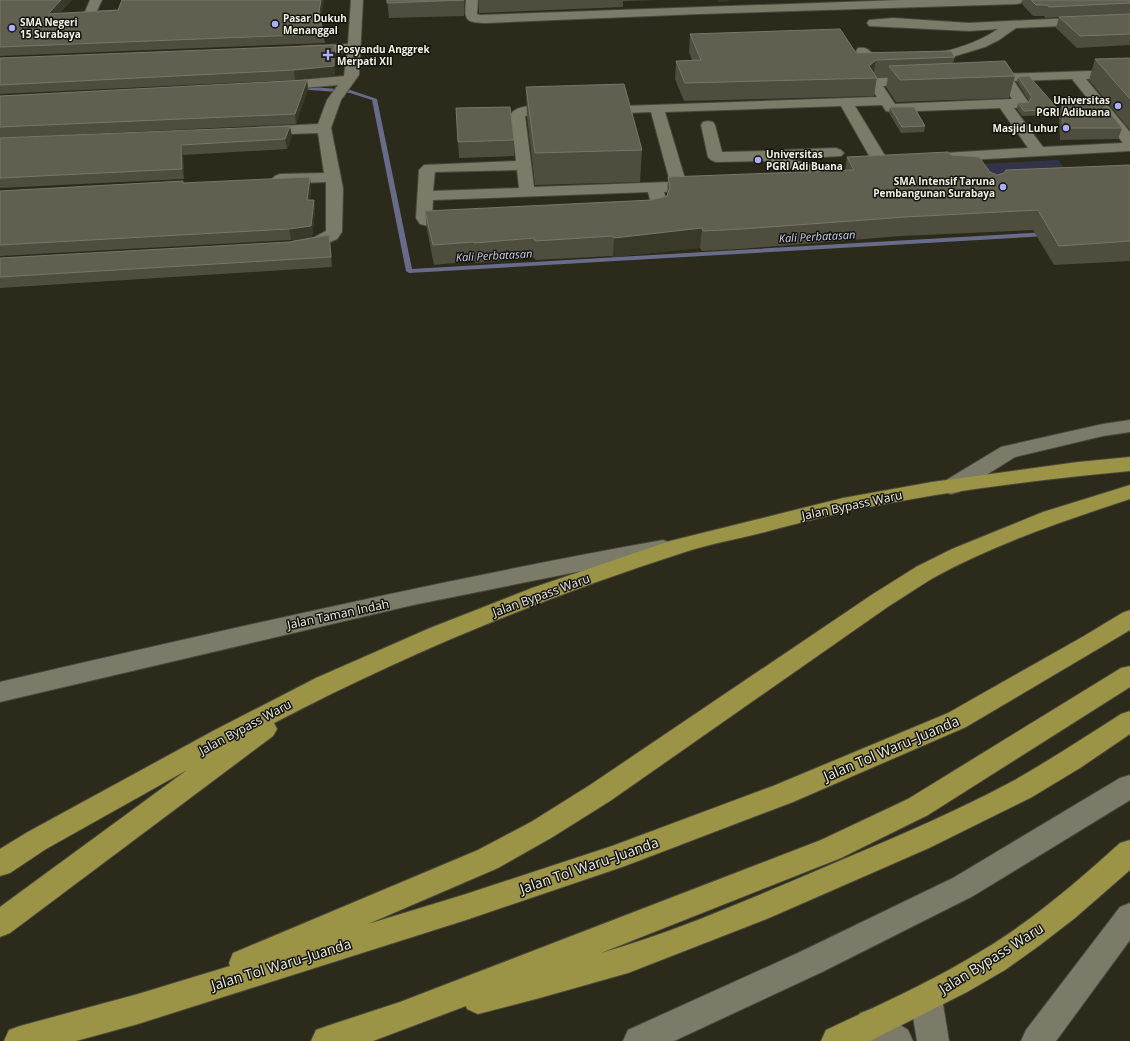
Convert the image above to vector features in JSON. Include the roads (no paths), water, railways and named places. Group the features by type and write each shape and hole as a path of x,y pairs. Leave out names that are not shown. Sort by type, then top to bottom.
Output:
{"highway":[{"name":"Jalan Bypass Waru","path":"0,864 36,841 222,738 325,686 440,634 532,597 678,546 843,505 951,486 1130,464"},
{"path":"138,1009 488,859 541,830 600,793 869,608 924,574 960,555 1051,518 1130,492"},
{"name":"Jalan Tol Waru–Juanda","path":"30,1039 138,1009 488,900 615,857 783,794 957,720 1130,619"},
{"path":"327,1041 400,1017 831,849 918,807 1130,675"},
{"path":"0,924 181,789 325,686"},
{"path":"400,1017 536,985 628,959 759,909 919,840 1022,788 1071,760 1130,721"},
{"name":"Jalan Bypass Waru","path":"837,1041 926,998 994,959 1047,923 1092,887 1130,852"}],"street":[{"path":"90,14 96,0"},
{"path":"284,247 316,243 326,239 334,232 335,188 324,128 331,98 348,81 354,68 357,0"},
{"path":"472,0 471,16 479,19 537,11 638,12 697,5 1017,0"},
{"path":"634,0 638,12"},
{"path":"873,23 893,22 969,27 1130,19"},
{"path":"862,50 867,56 881,59 922,58 950,54 978,46 994,38 1014,24"},
{"path":"292,50 355,48"},
{"path":"1076,75 1130,142"},
{"path":"1006,77 1022,102 894,108 890,107 875,83 1006,77 1130,75"},
{"path":"304,98 268,92 348,81"},
{"path":"586,110 886,101"},
{"path":"846,102 880,161"},
{"path":"1004,104 1039,152"},
{"path":"657,108 679,186"},
{"path":"527,192 518,114 523,111 571,110"},
{"path":"708,125 716,156 766,156 836,153"},
{"path":"247,132 324,128"},
{"path":"927,170 943,163 1039,152 1130,147"},
{"path":"766,156 792,165 839,172 800,182"},
{"path":"917,158 980,169"},
{"path":"471,220 426,221 424,218 427,170 429,168 524,164"},
{"path":"497,166 497,193"},
{"path":"266,180 332,176"},
{"path":"425,196 711,185"},
{"path":"628,214 659,211 660,207 655,187"},
{"path":"951,486 1008,452 1102,430 1130,426"},
{"name":"Jalan Taman Indah","path":"0,692 290,624 594,560 678,546"},
{"path":"639,1041 811,962 964,887 1130,786"},
{"path":"1037,1041 1074,994 1130,916"},
{"path":"1054,1041 1074,994"},
{"path":"926,998 933,1041"},
{"path":"871,1024 897,1041"}],"waterway":[{"name":"Kali Perbatasan","path":"299,88 350,92 374,99 409,271 1047,234"}],"place":[{"name":"Pasar Dukuh Menanggal","path":"275,24"},
{"name":"SMA Negeri 15 Surabaya","path":"12,28"},
{"name":"Posyandu Anggrek Merpati XII","path":"328,55"},
{"name":"Universitas PGRI Adibuana","path":"1118,106"},
{"name":"Masjid Luhur","path":"1066,128"},
{"name":"Universitas PGRI Adi Buana","path":"758,160"},
{"name":"SMA Intensif Taruna Pembangunan Surabaya","path":"1003,187"}]}
